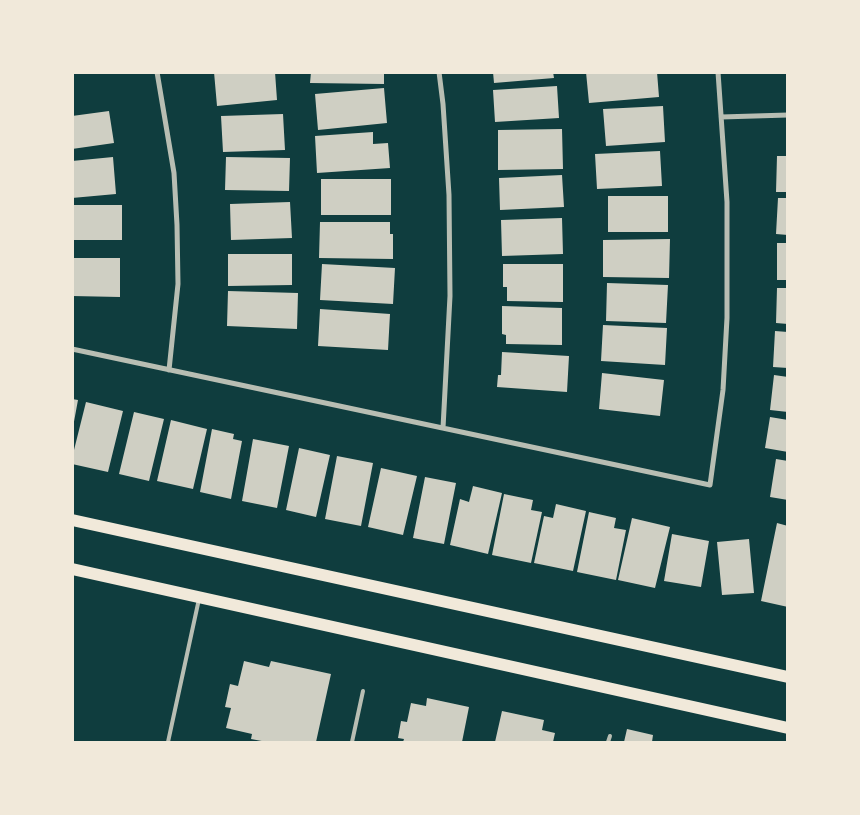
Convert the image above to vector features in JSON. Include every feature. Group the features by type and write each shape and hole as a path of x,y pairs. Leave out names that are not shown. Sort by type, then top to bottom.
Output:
{"main road":[{"path":"72,520 788,677"},
{"path":"72,568 788,728"}],"street":[{"path":"157,72 174,172 177,225 178,284 169,370"},
{"path":"440,72 449,195 450,296 443,428"},
{"path":"72,350 710,485 723,390 727,318 727,202 718,72"},
{"path":"721,118 788,115"}],"lane":[{"path":"168,742 200,597"},
{"path":"352,742 362,691"},
{"path":"608,742 610,736"}],"building":[{"path":"214,72 275,72 277,100 217,106"},
{"path":"311,72 384,72 384,84 310,83"},
{"path":"493,72 553,72 554,78 494,83"},
{"path":"586,72 657,72 659,97 589,103"},
{"path":"557,86 559,118 495,122 493,90"},
{"path":"384,88 387,123 318,130 315,94"},
{"path":"663,106 665,142 606,146 603,109"},
{"path":"109,111 114,143 72,149 72,116"},
{"path":"283,114 285,150 223,152 221,116"},
{"path":"562,129 563,169 498,170 498,130"},
{"path":"373,132 373,144 388,143 390,168 317,173 315,136"},
{"path":"660,151 662,186 597,189 595,154"},
{"path":"777,156 788,156 788,192 776,192"},
{"path":"113,157 116,194 72,198 72,161"},
{"path":"226,157 290,158 289,191 225,190"},
{"path":"562,175 564,207 500,210 499,178"},
{"path":"321,179 391,179 391,215 321,215"},
{"path":"608,196 668,196 668,232 608,232"},
{"path":"778,198 788,198 788,235 776,234"},
{"path":"290,202 292,238 231,240 230,204"},
{"path":"72,205 122,205 122,240 72,240"},
{"path":"562,218 563,254 502,256 501,220"},
{"path":"320,222 390,222 390,234 393,234 393,259 319,258"},
{"path":"670,239 669,278 603,277 603,240"},
{"path":"777,243 788,243 788,280 777,280"},
{"path":"228,254 292,254 292,285 228,286"},
{"path":"72,258 120,258 120,297 72,296"},
{"path":"322,264 395,268 393,304 320,300"},
{"path":"503,264 563,264 563,302 507,301 507,287 503,287"},
{"path":"607,283 668,285 666,323 606,321"},
{"path":"777,288 788,288 788,324 776,323"},
{"path":"228,291 298,293 297,329 227,326"},
{"path":"502,306 562,308 562,345 506,344 506,335 502,334"},
{"path":"320,309 390,314 388,350 318,346"},
{"path":"603,325 667,328 665,365 601,361"},
{"path":"775,331 788,332 788,368 773,367"},
{"path":"502,352 569,356 567,392 497,387 498,375 501,375"},
{"path":"602,373 664,380 660,416 599,409"},
{"path":"774,375 788,377 788,412 770,410"},
{"path":"72,399 78,400 73,427 72,426"},
{"path":"86,402 123,411 108,472 72,464"},
{"path":"134,412 164,419 149,481 119,474"},
{"path":"770,417 788,420 788,452 765,448"},
{"path":"171,420 207,429 193,489 157,481"},
{"path":"212,429 234,434 233,439 242,441 231,499 200,492"},
{"path":"253,439 289,446 277,508 242,501"},
{"path":"299,448 330,455 316,517 286,510"},
{"path":"337,456 373,463 361,526 325,519"},
{"path":"776,459 788,461 788,500 770,497"},
{"path":"381,468 417,476 403,535 368,527"},
{"path":"425,477 456,483 444,544 413,538"},
{"path":"473,486 502,493 488,554 450,545 460,499 469,502"},
{"path":"504,494 533,500 531,510 542,512 531,563 492,555"},
{"path":"556,504 586,511 573,571 534,563 544,516 553,518"},
{"path":"589,512 616,518 614,528 626,530 616,580 577,572"},
{"path":"632,518 670,527 655,588 618,580"},
{"path":"777,523 788,526 788,607 761,601"},
{"path":"672,534 709,541 701,587 664,581"},
{"path":"749,539 754,593 722,595 717,542"},
{"path":"244,661 269,667 271,661 331,674 316,742 267,742 251,739 252,734 226,728 231,708 225,707 230,684 238,686"},
{"path":"427,698 469,707 462,742 403,742 404,739 398,738 401,721 407,722 411,703 426,706"},
{"path":"502,711 544,720 542,730 555,733 553,742 495,742"},
{"path":"627,729 653,735 652,742 624,742"}]}
